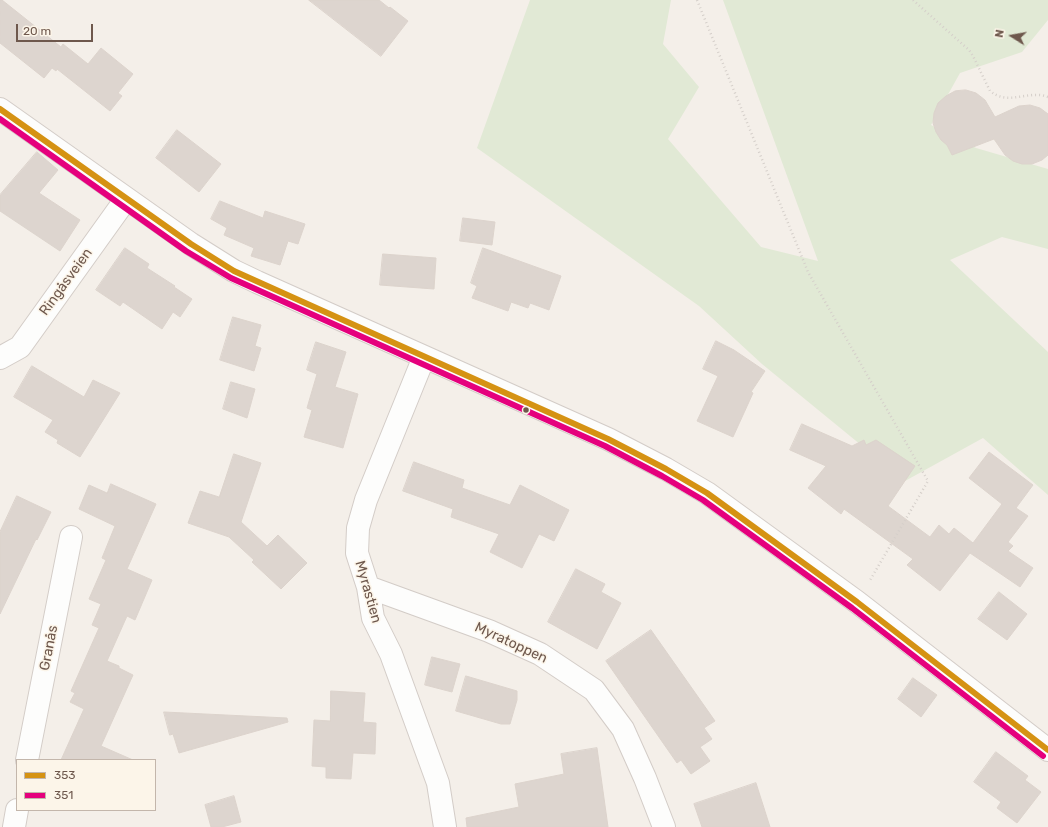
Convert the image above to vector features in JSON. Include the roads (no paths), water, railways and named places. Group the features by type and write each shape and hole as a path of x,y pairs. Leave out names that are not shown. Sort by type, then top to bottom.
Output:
{"street":[{"path":"4,118 191,244 234,271 608,439 708,493 857,602 1048,750"},
{"name":"Ringåsveien","path":"0,358 20,347 126,199"},
{"name":"Myrastien","path":"424,357 366,500 358,528 357,553 368,587 373,618 391,654 438,783 445,827"},
{"name":"Granås","path":"27,759 71,537"},
{"name":"Myratoppen","path":"368,587 489,631 540,654 594,690 623,729 645,778 664,827"},
{"path":"14,827 17,811"}]}
